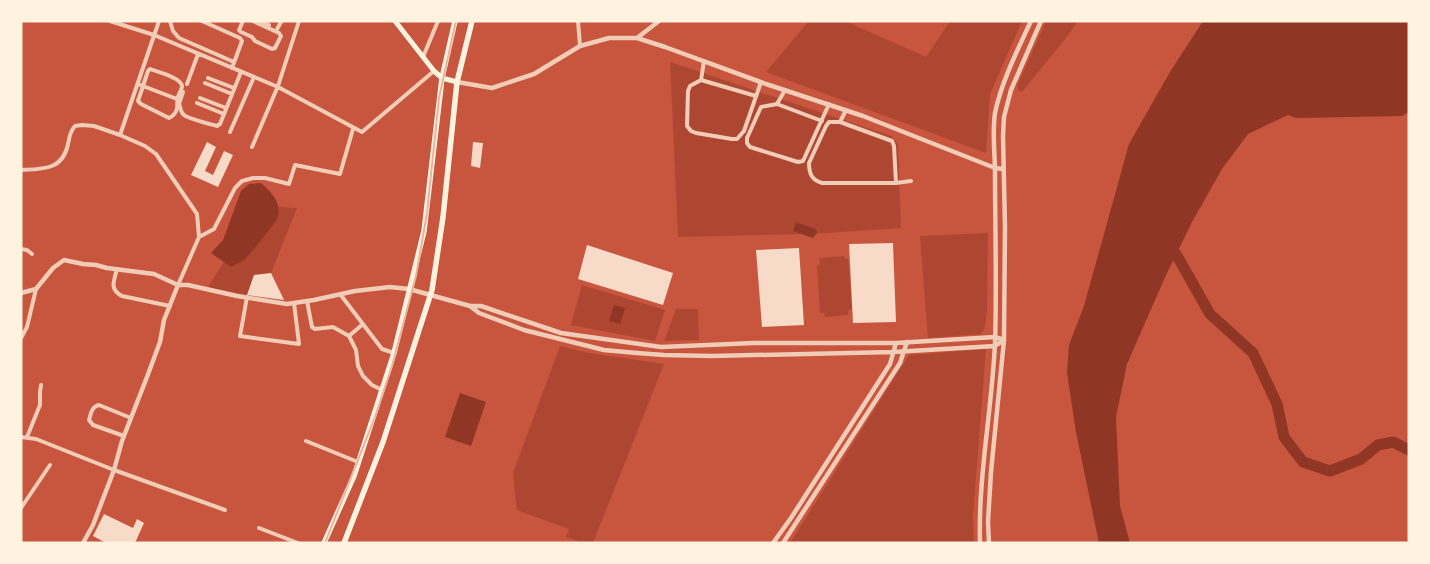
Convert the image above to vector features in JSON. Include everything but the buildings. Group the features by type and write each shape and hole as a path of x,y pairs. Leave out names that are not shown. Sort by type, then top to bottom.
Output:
{"main road":[{"path":"395,21 434,71 442,78 457,82"},
{"path":"324,543 354,476 394,353 424,231 442,78 455,21"},
{"path":"344,543 383,442 430,298 443,217 457,82 472,21"}],"street":[{"path":"110,21 154,35 278,87 353,129 362,132 434,71"},
{"path":"120,135 159,21"},
{"path":"202,21 240,38 242,41 232,68"},
{"path":"242,21 240,32 272,49 275,48 281,36 270,25 262,21"},
{"path":"253,21 270,25"},
{"path":"252,147 278,87 299,21"},
{"path":"423,57 438,21"},
{"path":"578,21 580,46"},
{"path":"637,38 659,21"},
{"path":"980,543 982,490 995,346 995,168 993,136 998,101 1031,21"},
{"path":"989,543 990,488 1004,340 1004,117 1011,90 1041,21"},
{"path":"169,22 179,38 234,62"},
{"path":"276,31 281,22"},
{"path":"457,82 492,88 534,74 580,46 609,38 637,38 846,110 995,168 1003,169"},
{"path":"187,84 198,54"},
{"path":"701,80 704,61"},
{"path":"150,69 176,78 182,84 177,99 178,106 174,115 169,118 138,101 150,69"},
{"path":"183,92 179,104 181,107 180,111 184,116 217,126 220,124 241,72"},
{"path":"230,132 254,77"},
{"path":"208,78 234,88"},
{"path":"756,96 701,80 690,86 688,91 687,126 696,133 737,139 744,131 761,82"},
{"path":"205,83 232,94"},
{"path":"138,84 177,99"},
{"path":"777,104 785,90"},
{"path":"200,98 226,108"},
{"path":"197,103 224,114"},
{"path":"822,121 777,104 764,106 759,109 747,138 747,143 750,147 798,162 803,161 822,121 829,104"},
{"path":"840,122 846,110"},
{"path":"896,182 894,146 892,141 840,122 829,122 809,164 809,170 816,181 822,183 896,182 911,181"},
{"path":"21,170 46,169 61,161 65,155 70,132 75,126 94,126 145,146 156,154 197,214 199,237 164,320 160,342 124,436 114,470 93,525 83,543"},
{"path":"199,237 214,229 235,188 242,181 253,178 265,178 289,184 295,165 340,174 353,129"},
{"path":"21,249 27,250 32,254"},
{"path":"21,338 27,328 36,289 53,268 64,260 154,274 178,285 188,285 287,304 390,287 409,289 430,298 470,306 480,306 561,333 661,347 754,343 896,343 995,337 1004,340"},
{"path":"116,269 113,289 117,293 122,296 170,306"},
{"path":"21,293 36,289"},
{"path":"340,294 382,349 394,353"},
{"path":"247,297 240,336 299,344 294,303"},
{"path":"307,301 312,327 314,329 333,327 349,336 356,350 358,366 363,376 372,385 382,390"},
{"path":"470,306 479,313 524,330 604,350 664,355 904,352 995,346 1004,340"},
{"path":"349,336 363,324"},
{"path":"778,536 784,542 900,364 907,342"},
{"path":"773,543 890,364 896,343"},
{"path":"705,346 706,355"},
{"path":"27,437 41,402 41,385"},
{"path":"124,436 93,425 89,420 92,409 99,405 132,418"},
{"path":"21,437 36,439 114,470 225,510"},
{"path":"306,441 358,462"},
{"path":"21,508 50,465"},
{"path":"259,528 298,543"}],"shaded area":[{"path":"809,21 845,21 926,57 950,21 1022,21 990,94 986,153 766,72"},
{"path":"1046,21 1077,21 1070,33 1022,92 1018,90 1017,86"},
{"path":"1203,21 1409,21 1409,112 1402,116 1296,118 1288,115 1248,134 1222,169 1192,222 1166,275 1127,364 1116,417 1120,506 1130,543 1099,543 1076,432 1067,373 1069,345 1084,306 1129,144 1170,72"},
{"path":"670,62 891,136 898,144 901,228 811,234 678,237"},
{"path":"261,183 277,202 279,211 277,219 248,256 231,267 211,253 223,240 241,191 249,184"},
{"path":"278,207 297,208 271,273 254,275 247,295 208,287 224,262 231,267 243,260 266,234 278,216"},
{"path":"796,222 816,229 817,233 813,238 793,231"},
{"path":"988,233 987,312 985,327 981,334 928,338 920,236"},
{"path":"844,256 845,259 848,259 852,309 848,310 848,315 825,317 824,313 820,313 817,266 820,264 819,258"},
{"path":"582,285 665,310 655,341 571,325"},
{"path":"614,305 625,308 620,324 609,321"},
{"path":"676,309 698,309 699,340 664,341"},
{"path":"560,346 589,353 664,364 592,543 583,543 566,537 569,529 517,510 513,473"},
{"path":"986,349 973,516 974,543 790,543 909,355"},
{"path":"460,393 486,402 471,446 445,437"}],"waterway":[{"path":"1176,254 1210,314 1253,353 1277,404 1284,437 1303,462 1330,471 1361,459 1378,445 1393,442 1409,450"}],"railway":[{"path":"325,543 375,417 392,366 416,276 427,213 439,98 456,21"}]}
